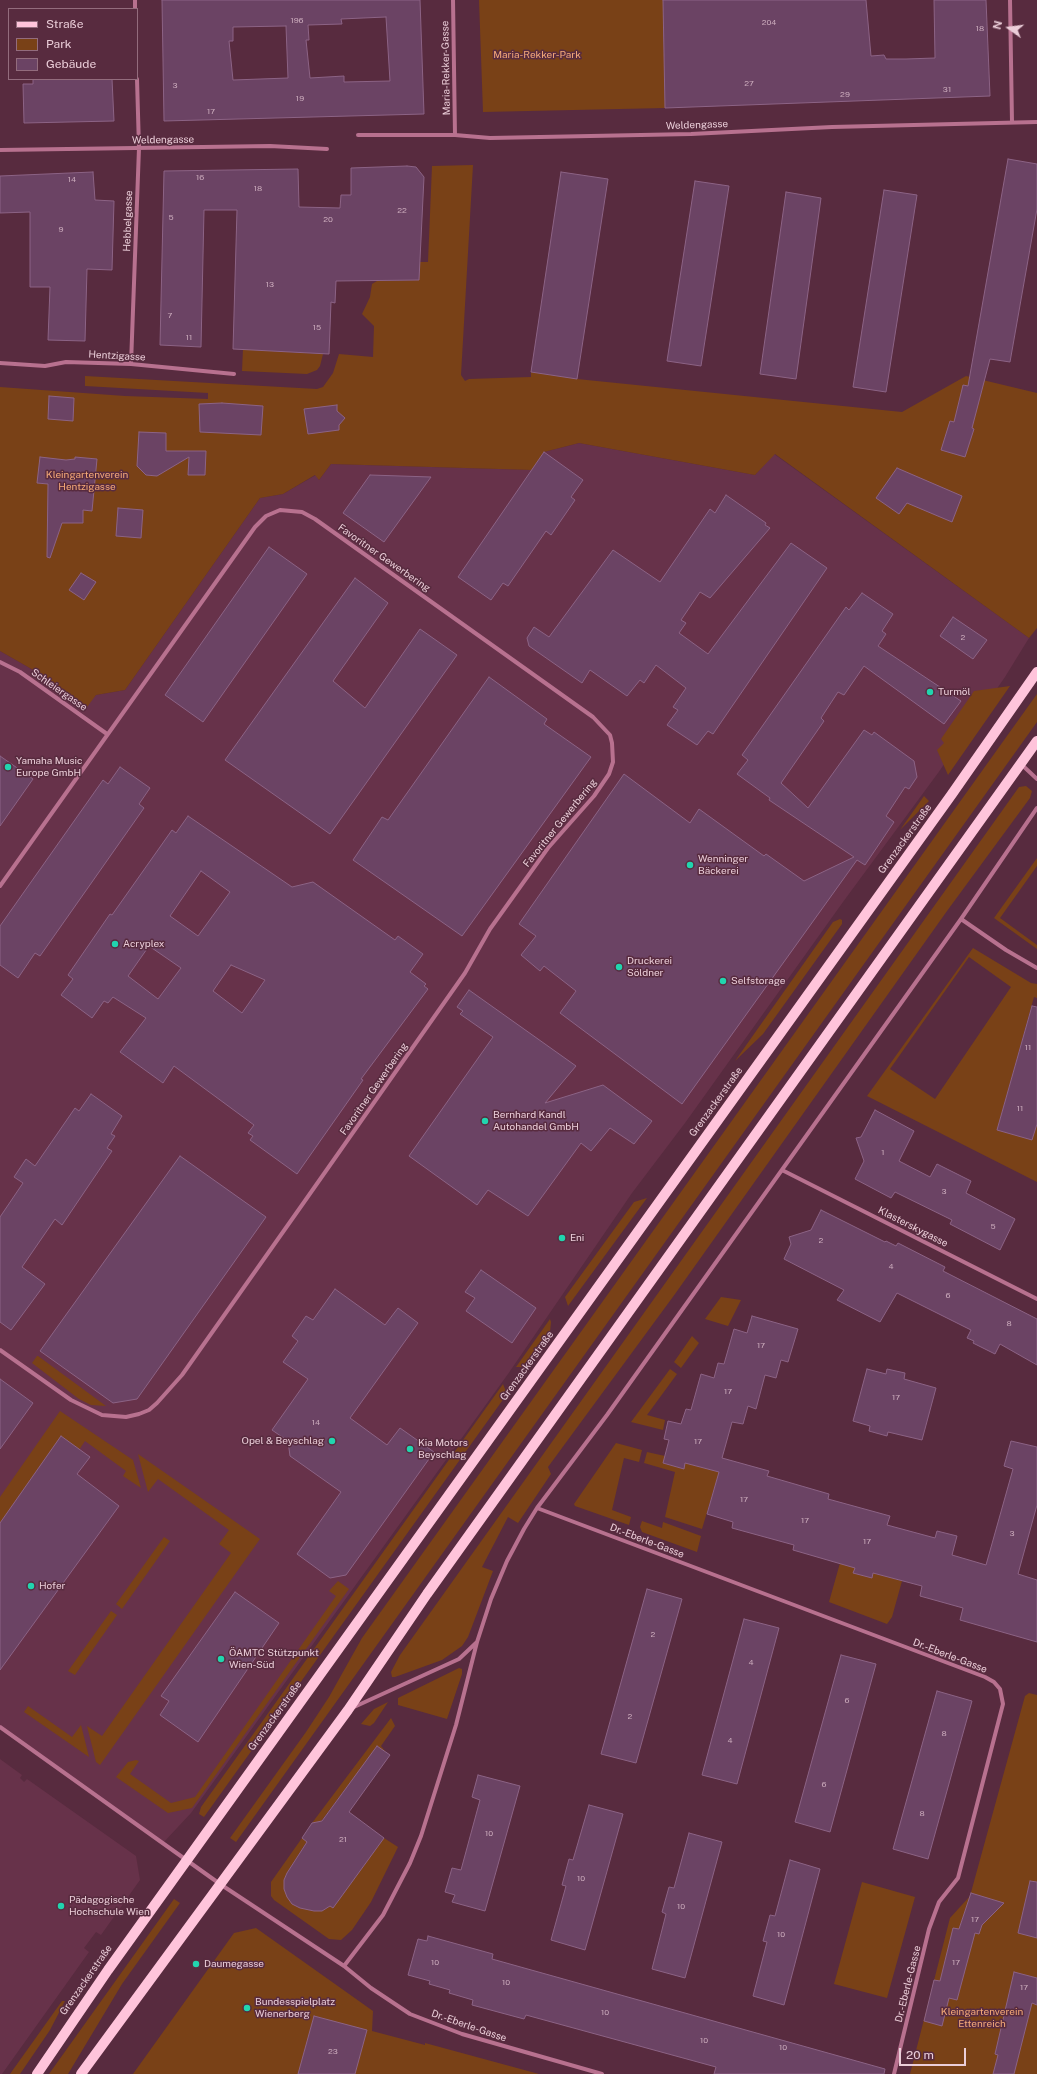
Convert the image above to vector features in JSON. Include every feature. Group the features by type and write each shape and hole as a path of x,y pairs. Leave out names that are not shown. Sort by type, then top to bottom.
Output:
{"main road":[{"name":"Grenzackerstraße","path":"37,2074 68,2026 947,801 1037,672"},
{"path":"81,2074 348,1710 427,1594 1037,741"}],"street":[{"name":"Maria-Rekker-Gasse","path":"453,0 455,135"},
{"path":"1010,0 1012,122"},
{"name":"Hebbelgasse","path":"131,364 139,148 137,80"},
{"name":"Weldengasse","path":"358,135 455,135 490,138 671,134 1037,122"},
{"name":"Weldengasse","path":"0,150 270,146 327,149"},
{"name":"Hentzigasse","path":"0,363 45,366 66,362 131,364 234,374"},
{"name":"Favoritner Gewerbering","path":"0,886 255,527 266,516 280,510 289,509 302,512 315,519 593,717 610,735 613,748 613,762 609,774 594,796 548,848 490,929 466,973 182,1375 157,1404 149,1410 126,1417 102,1415 71,1400 0,1350"},
{"name":"Schleiergasse","path":"0,662 20,672 108,734"},
{"path":"1020,763 1037,779"},
{"path":"0,1727 220,1884 344,1966 383,1914 410,1863 421,1836 456,1725 477,1642 491,1599 507,1561 536,1508 607,1415 961,919 1037,808"},
{"path":"961,919 1006,950 1037,968"},
{"name":"Klasterskygasse","path":"782,1170 1037,1299"},
{"name":"Dr.-Eberle-Gasse","path":"536,1508 985,1677 994,1682 1000,1689 1003,1704 958,1878 939,1902 929,1929 894,2074"},
{"path":"348,1710 459,1659 477,1642"},
{"name":"Dr.-Eberle-Gasse","path":"344,1966 371,1988 410,2014 462,2034 602,2074"}],"shaded area":[{"path":"579,443 755,475 774,454 1029,638 1005,677 938,773 843,902 685,1123 632,1193 508,1374 191,1813 163,1843 0,1727 0,651 42,675 93,698 96,695 125,690 260,498 283,494 316,475 319,480 331,464 532,470 544,452"},
{"name":"Pädagogische Hochschule Wien","path":"0,1759 22,1775 20,1778 24,1782 27,1779 136,1856 140,1880 101,1935 96,1932 84,1948 89,1952 2,2074 0,2074"}],"green space":[{"name":"Maria-Rekker-Park","path":"479,0 663,0 665,108 483,112"},
{"name":"Kleingartenverein Hentzigasse","path":"473,165 461,375 465,381 469,379 531,377 531,372 577,379 902,412 966,376 1037,393 1037,628 1029,638 775,454 755,475 579,443 544,452 532,470 331,464 319,480 315,475 283,494 260,498 125,690 96,695 87,707 42,675 0,651 0,387 125,396 208,399 208,393 85,386 85,376 317,389 323,387 333,373 339,354 373,357 374,326 362,314 370,297 372,284 377,281 419,280 420,262 428,262 432,166"},
{"path":"243,349 323,354 320,366 317,370 307,374 242,371"},
{"path":"1010,686 948,775 937,750 944,743 941,739 974,691"},
{"path":"1037,694 1037,722 236,1842 230,1838 306,1732 329,1697 362,1638"},
{"path":"1026,786 1032,791 1030,798 947,911 675,1294 548,1467 551,1474 518,1523 508,1517 482,1567 493,1571 468,1637 462,1646 442,1660 392,1677 391,1672 400,1655 1019,787"},
{"path":"924,796 929,801 900,830"},
{"path":"1037,858 1037,866 1000,918 1037,945 1037,949 994,918"},
{"path":"840,919 842,920 842,924 763,1034 735,1061 833,922"},
{"path":"973,948 1031,983 1037,984 1037,998 1034,997 997,1130 1032,1140 1037,1124 1037,1182 867,1096","holes":["969,957 1011,987 935,1099 890,1069"]},
{"path":"647,1198 568,1306 565,1297 634,1202"},
{"path":"721,1297 741,1300 728,1326 705,1319"},
{"path":"550,1319 550,1332 525,1367 516,1367"},
{"path":"692,1336 699,1343 681,1368 674,1362"},
{"path":"37,1356 106,1406 91,1405 79,1399 32,1363"},
{"path":"670,1369 677,1374 647,1415 665,1420 663,1430 631,1422"},
{"path":"503,1384 507,1394 204,1817 199,1814 201,1807"},
{"path":"60,1411 133,1460 141,1488 123,1476 126,1471 85,1441 79,1450 61,1437 0,1523 0,1497"},
{"path":"616,1443 642,1450 639,1462 624,1458 612,1510 631,1517 629,1525 575,1506 574,1504"},
{"path":"647,1452 665,1456 663,1463 683,1469 685,1463 719,1472 702,1529 665,1517 675,1472 644,1463"},
{"path":"138,1454 260,1539 100,1765 96,1762 87,1726 102,1736 231,1553 219,1544 229,1530 158,1479 148,1492"},
{"path":"642,1521 662,1528 663,1522 701,1536 697,1552 642,1532 640,1527"},
{"path":"164,1537 170,1541 122,1609 116,1604"},
{"path":"840,1563 855,1567 854,1573 872,1578 873,1573 902,1581 892,1617 887,1624 829,1602"},
{"path":"338,1581 349,1589 192,1808 168,1813 116,1777 128,1762 136,1760 139,1761 130,1774 171,1803 195,1797 336,1596 329,1591"},
{"path":"111,1611 117,1615 75,1675 68,1671"},
{"path":"459,1668 462,1669 462,1674 447,1719 398,1705 398,1698"},
{"name":"Kleingartenverein Ettenreich","path":"1029,1693 1037,1695 1037,2074 910,2074 950,1918 970,1896 1025,1696"},
{"path":"388,1702 374,1723 370,1726 361,1724 374,1709"},
{"path":"28,1706 72,1737 81,1725 89,1757 24,1712"},
{"path":"391,1718 395,1726 381,1746 385,1751 375,1767 361,1771 355,1776 319,1824 312,1823"},
{"path":"302,1838 307,1841 284,1880 292,1904 300,1908 314,1911 322,1911 331,1906 333,1908 384,1838 398,1847 371,1902 352,1930 341,1940 329,1939 274,1900 271,1896 271,1882"},
{"path":"862,1882 915,1897 887,1998 834,1984"},
{"path":"174,1899 180,1903 122,1984 68,2074 49,2074"},
{"name":"Bundesspielplatz Wienerberg","path":"256,1928 373,2011 372,2031 425,2045 425,2043 539,2074 133,2074 234,1933"},
{"path":"62,2001 65,2001 50,2030 20,2074 10,2074"}],"building":[{"path":"162,0 420,0 424,114 164,121","holes":["386,17 390,81 344,82 344,76 310,78 306,40 309,40 308,25 342,24 341,19","286,26 288,78 233,80 229,41 233,41 233,27"]},
{"path":"663,0 866,0 871,56 884,55 886,59 906,59 935,58 934,0 986,0 990,96 665,108"},
{"path":"33,80 112,80 114,121 24,123 23,84 33,84"},
{"path":"1008,159 1037,164 1037,209 1010,362 990,359 972,428 974,429 965,457 941,450 950,421 954,422 963,385 968,386"},
{"path":"416,167 424,177 419,280 336,281 335,303 331,302 329,354 233,349 237,210 204,210 201,347 160,345 164,171 298,169 299,207 340,208 341,195 351,195 351,168"},
{"path":"93,172 95,200 114,201 112,270 87,269 85,341 48,340 50,287 30,287 30,212 0,213 0,176"},
{"path":"561,172 608,179 577,379 531,372"},
{"path":"695,181 729,186 701,366 667,361"},
{"path":"884,190 917,195 886,392 853,387"},
{"path":"786,192 821,198 796,379 760,374"},
{"path":"49,396 74,398 73,421 48,419"},
{"path":"222,403 263,406 261,435 200,432 199,404"},
{"path":"337,405 337,411 345,418 339,425 339,430 308,434 304,409"},
{"path":"139,432 166,433 166,451 206,451 205,475 188,475 189,457 157,476 146,475 137,466"},
{"path":"544,452 583,480 571,497 575,500 551,535 546,531 508,586 503,583 491,600 458,577"},
{"path":"40,457 66,460 75,459 75,457 97,459 92,511 83,510 83,523 62,523 50,558 47,557 48,484 37,483"},
{"path":"897,468 962,496 952,522 907,503 899,514 876,498"},
{"path":"370,475 431,477 384,542 343,513"},
{"path":"726,495 766,523 765,525 770,528 710,598 700,592 681,620 686,623 679,633 708,654 791,543 827,568 713,734 708,731 697,745 667,725 678,710 673,707 686,688 656,665 644,683 640,680 627,696 590,670 582,683 529,646 527,638 534,627 549,637 613,550 660,582 710,509 715,513"},
{"path":"118,508 143,510 141,538 116,536"},
{"path":"269,547 307,574 203,722 165,695"},
{"path":"81,573 96,582 84,600 69,590"},
{"path":"355,578 388,603 333,681 365,708 420,629 457,655 330,834 225,760"},
{"path":"862,593 893,614 882,631 886,634 878,646 961,701 944,724 864,666 844,695 838,692 821,718 824,721 781,783 808,808 864,730 872,735 874,732 914,761 917,777 909,789 905,787 886,816 894,822 865,865 857,860 682,1104 560,1013 576,991 544,966 540,971 521,955 536,936 519,924 624,774 690,823 699,809 764,856 766,854 804,881 854,857 769,800 770,798 737,774 748,760 742,755 846,607 849,610"},
{"path":"953,617 987,640 973,659 940,636"},
{"path":"489,677 547,719 544,724 591,757 462,936 353,860 382,817 388,820"},
{"name":"Yamaha Music Europe GmbH","path":"0,756 33,779 0,826"},
{"path":"120,767 150,788 139,804 144,808 40,956 35,953 18,978 0,965 0,926 103,780 108,784"},
{"path":"188,816 292,887 313,882 395,940 398,936 423,954 410,972 426,984 424,986 428,989 361,1079 363,1080 297,1174 250,1140 253,1136 248,1133 254,1125 174,1066 163,1083 120,1052 146,1018 113,997 108,1003 104,1001 92,1018 61,995 73,979 68,975 110,914 112,915 172,830 176,833","holes":["201,871 230,892 198,936 170,916","149,946 181,968 158,999 128,976","231,965 265,980 242,1013 213,991"]},
{"path":"469,990 576,1066 545,1103 603,1085 652,1121 634,1144 610,1128 591,1151 581,1143 528,1216 488,1190 477,1205 409,1156 493,1037 460,1014 463,1011 457,1007"},
{"path":"1032,1006 1037,1007 1037,1124 1032,1140 997,1130"},
{"path":"91,1094 122,1116 111,1134 115,1136 107,1148 112,1151 62,1225 55,1219 22,1267 45,1284 11,1330 0,1322 0,1217 23,1183 14,1177 26,1159 35,1166 75,1108 79,1111"},
{"path":"875,1110 914,1131 899,1161 930,1177 937,1164 971,1181 966,1193 1015,1219 1000,1250 950,1224 952,1220 895,1192 891,1198 855,1179 864,1161 856,1138 861,1137"},
{"path":"180,1156 266,1217 137,1399 113,1403 40,1351"},
{"path":"821,1210 885,1242 886,1241 896,1246 898,1243 945,1267 943,1271 1037,1319 1037,1365 1000,1344 995,1354 973,1343 974,1341 967,1338 971,1330 897,1293 880,1322 837,1300 844,1290 784,1259 791,1244 789,1237 811,1230"},
{"path":"481,1270 536,1308 512,1343 466,1311 475,1298 465,1292"},
{"path":"335,1289 385,1325 398,1308 418,1323 350,1418 387,1445 400,1428 434,1452 346,1575 330,1578 297,1554 341,1492 290,1456 288,1441 272,1430 308,1379 283,1362 298,1341 292,1336 306,1316 313,1320"},
{"path":"752,1316 798,1329 788,1362 781,1360 776,1378 765,1375 756,1409 748,1406 743,1424 732,1422 722,1458 769,1471 767,1476 829,1494 828,1499 890,1516 887,1525 935,1538 937,1531 957,1536 952,1555 986,1565 1013,1469 1004,1466 1011,1441 1037,1447 1037,1505 1018,1574 1037,1580 1037,1642 960,1620 963,1608 920,1596 922,1586 873,1573 872,1578 853,1573 855,1568 793,1550 794,1545 732,1528 733,1522 707,1514 719,1472 685,1463 684,1469 663,1463 669,1440 664,1439 668,1421 681,1424 686,1409 691,1410 701,1374 714,1378 718,1363 724,1364 734,1329 747,1333"},
{"path":"867,1369 886,1374 887,1369 905,1373 904,1379 936,1388 922,1440 888,1432 887,1436 869,1431 870,1426 853,1421"},
{"path":"0,1379 33,1403 0,1449"},
{"name":"Hofer","path":"61,1436 90,1457 77,1474 119,1506 0,1670 0,1523"},
{"path":"647,1589 682,1599 636,1763 601,1754"},
{"name":"ÖAMTC Stützpunkt Wien-Süd","path":"235,1592 279,1623 198,1742 160,1715 169,1701 161,1696"},
{"path":"744,1619 779,1628 737,1784 702,1775"},
{"path":"841,1655 876,1664 830,1832 795,1822"},
{"path":"937,1691 972,1701 928,1859 893,1849"},
{"path":"377,1746 390,1755 349,1812 384,1838 333,1908 330,1906 322,1911 314,1911 300,1908 292,1904 284,1889 284,1880 307,1842 302,1838 312,1823 322,1821"},
{"path":"478,1775 520,1786 485,1911 452,1902 455,1895 445,1892 452,1868 461,1870 480,1800 472,1797"},
{"path":"589,1805 623,1814 585,1950 551,1940 566,1886 562,1885 569,1859 573,1860"},
{"path":"689,1833 722,1842 685,1978 652,1969 666,1914 662,1912 669,1887 674,1888"},
{"path":"790,1860 820,1869 784,2005 753,1996 767,1942 763,1941 770,1915 775,1916"},
{"path":"1030,1881 1037,1882 1037,1938 1018,1933"},
{"path":"971,1893 1004,1903 982,1925 979,1934 975,1933 957,2000 949,1998 942,2026 924,2021 934,1980 940,1981 953,1928 959,1929"},
{"path":"428,1936 493,1954 492,1959 885,2069 884,2074 714,2074 716,2067 526,2015 524,2019 472,2005 473,2000 449,1993 450,1990 429,1984 430,1981 408,1975 418,1939 427,1941"},
{"path":"1014,1972 1037,1978 1037,2005 1032,2003 1014,2074 993,2074 998,2055 995,2054"},
{"path":"314,2016 367,2030 355,2074 298,2074"}],"place":[{"name":"Turmöl","path":"930,692"},
{"name":"Yamaha Music Europe GmbH","path":"8,767"},
{"name":"Wenninger Bäckerei","path":"690,865"},
{"name":"Acryplex","path":"115,944"},
{"name":"Druckerei Söldner","path":"619,967"},
{"name":"Selfstorage","path":"723,981"},
{"name":"Bernhard Kandl Autohandel GmbH","path":"485,1121"},
{"name":"Eni","path":"562,1238"},
{"name":"Opel & Beyschlag","path":"332,1441"},
{"name":"Kia Motors Beyschlag","path":"410,1449"},
{"name":"Hofer","path":"31,1586"},
{"name":"ÖAMTC Stützpunkt Wien-Süd","path":"221,1659"},
{"name":"Pädagogische Hochschule Wien","path":"61,1906"},
{"name":"Daumegasse","path":"196,1964"},
{"name":"Bundesspielplatz Wienerberg","path":"247,2008"}]}
